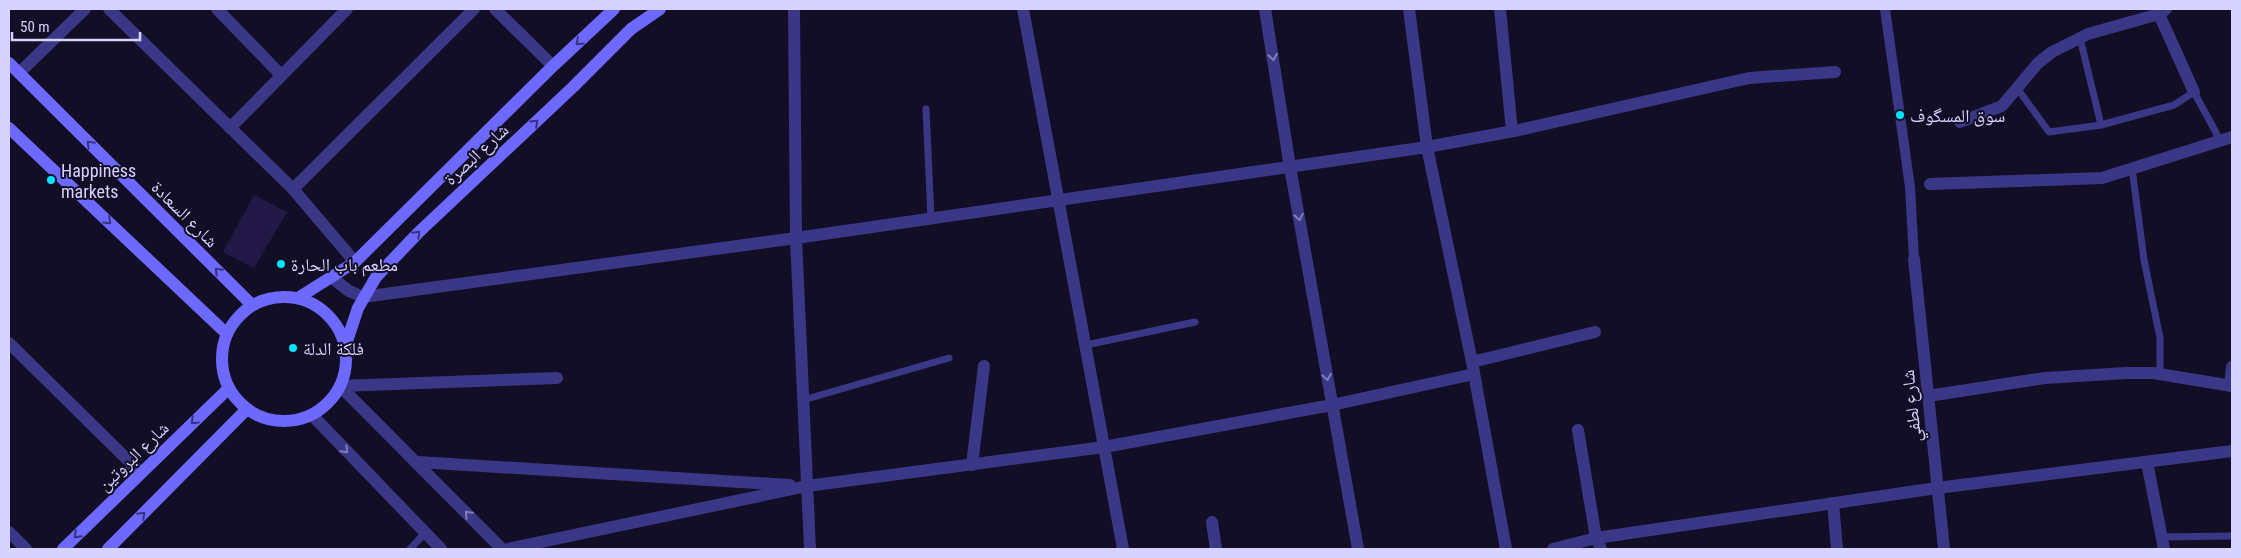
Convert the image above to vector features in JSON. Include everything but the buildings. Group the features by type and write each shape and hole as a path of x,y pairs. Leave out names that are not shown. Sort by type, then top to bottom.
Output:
{"main road":[{"name":"شارع البصرة","path":"298,298 355,262 553,66 614,9"},
{"name":"شارع البصرة","path":"345,347 353,319 363,297 376,277 419,232 573,87 631,29 660,9"},
{"name":"شارع السعادة","path":"9,63 252,305"},
{"path":"9,128 227,334"},
{"path":"298,298 314,305 328,316 339,330 345,347 346,367 340,386 328,403 312,414 296,420 279,421 262,417 247,409 237,399 229,388 223,370 222,352 227,334 237,318 252,305 266,299 298,298"},
{"name":"شارع البروتين","path":"62,549 229,388"},
{"path":"108,549 247,409"}],"street":[{"path":"19,73 84,9"},
{"path":"109,9 292,189 355,262"},
{"path":"217,9 281,75"},
{"path":"230,128 346,9"},
{"path":"292,189 474,9"},
{"path":"495,9 553,66"},
{"path":"794,9 796,238 810,549"},
{"path":"1023,9 1123,549"},
{"path":"1265,9 1290,167 1358,549"},
{"path":"1409,9 1427,147 1473,368 1506,549"},
{"path":"1500,9 1512,131"},
{"path":"1885,9 1910,187 1914,259"},
{"path":"1960,122 2002,106 2038,63 2052,52 2080,38 2163,12 2194,92"},
{"path":"332,277 349,291 363,297 796,238 1059,198 1427,147 1512,131 1749,78 1835,72"},
{"path":"1930,184 2102,178 2229,138"},
{"name":"شارع لطفي","path":"1914,259 1944,549"},
{"path":"508,549 807,486 1104,448 1332,406 1473,368 1595,332"},
{"path":"9,342 140,472"},
{"path":"972,464 984,366"},
{"path":"1928,396 2045,378 2126,373 2160,374 2231,386 2232,367"},
{"path":"340,386 557,378"},
{"path":"340,386 418,462 502,549"},
{"path":"312,414 441,549"},
{"path":"1578,430 1599,544"},
{"path":"1554,549 1599,544 1833,503 2232,451"},
{"path":"418,462 807,486"},
{"path":"2147,462 2163,543"},
{"path":"1833,503 1837,549"},
{"path":"1212,522 1216,549"},
{"path":"9,532 26,549"}],"lane":[{"path":"2080,38 2101,126"},
{"path":"2016,88 2049,132 2101,126 2174,105 2194,92 2229,138"},
{"path":"926,109 931,218"},
{"path":"2132,168 2144,260 2160,338 2160,374"},
{"path":"1086,345 1195,322"},
{"path":"804,400 949,358"},
{"path":"410,549 425,533"},
{"path":"2163,543 2232,536"}],"place":[{"name":"سوق المسگوف","path":"1900,115"},
{"name":"Happiness markets","path":"51,180"},
{"name":"مطعم باب الحارة","path":"281,264"},
{"name":"فلكة الدلة","path":"293,348"}]}
